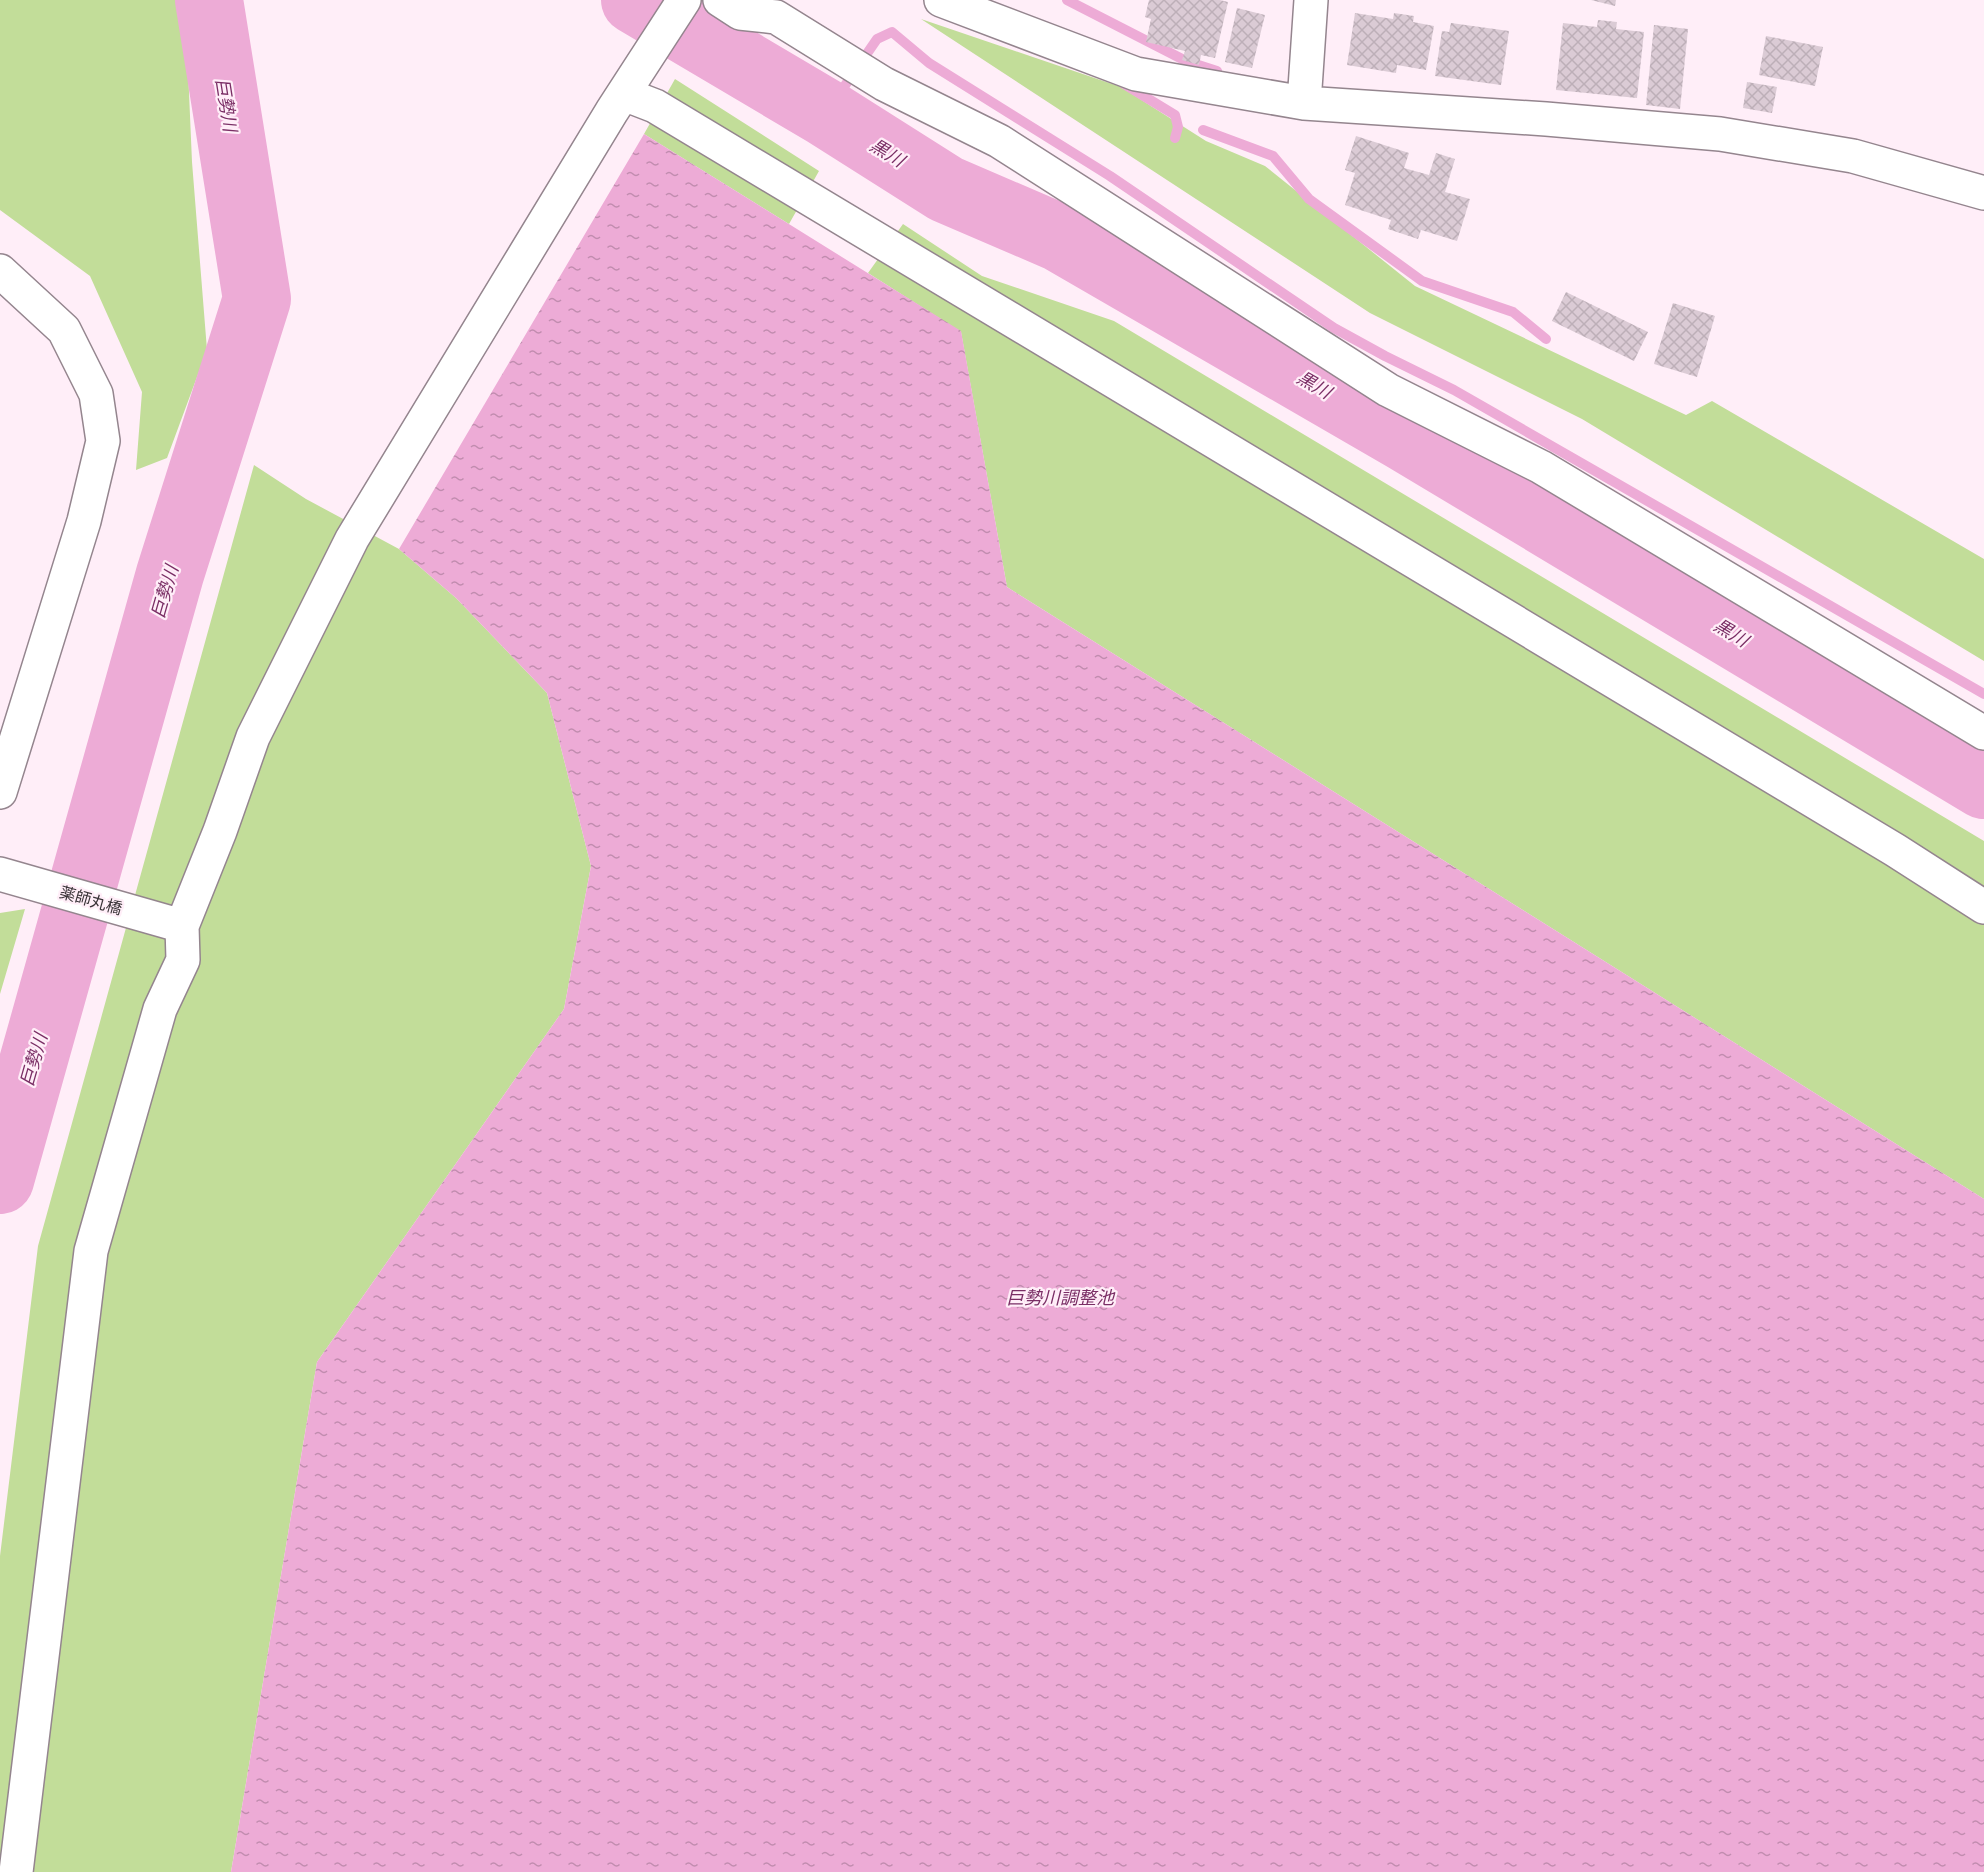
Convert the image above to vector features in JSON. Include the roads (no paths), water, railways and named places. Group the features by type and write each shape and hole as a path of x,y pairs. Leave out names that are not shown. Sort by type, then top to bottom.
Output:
{"street":[{"path":"16,1872 91,1251 160,1009 183,960 182,926 220,831 253,737 352,539 684,0"},
{"path":"720,0 740,13 776,17 884,84 999,141 1388,390 1541,467 1984,733"},
{"path":"941,0 1136,74 1305,103 1546,119 1720,134 1853,156 1984,193"},
{"path":"1305,103 1311,0"},
{"path":"624,94 655,106 1895,850 1984,907"},
{"path":"0,271 64,330 96,394 103,441 84,521 0,792"},
{"path":"0,720 29,696"},
{"name":"薬師丸橋","path":"0,874 182,926"}],"water":[{"name":"巨勢川調整池","path":"644,134 961,331 1007,587 1984,1199 1984,1872 231,1872 317,1362 564,1009 591,866 547,693 456,598 399,549"}],"waterway":[{"name":"巨勢川","path":"0,1180 170,574 257,299 209,0"},
{"name":"黒川","path":"635,0 826,113 946,189 1060,238 1404,437 1984,785"},
{"path":"1067,0 1186,61 1217,71"},
{"path":"826,113 877,39 892,32 929,63 1110,176 1334,328 1454,390 1984,694"},
{"path":"1124,84 1175,115 1178,127 1175,138"},
{"path":"1203,130 1273,156 1309,199 1422,281 1513,312 1546,339"}]}
